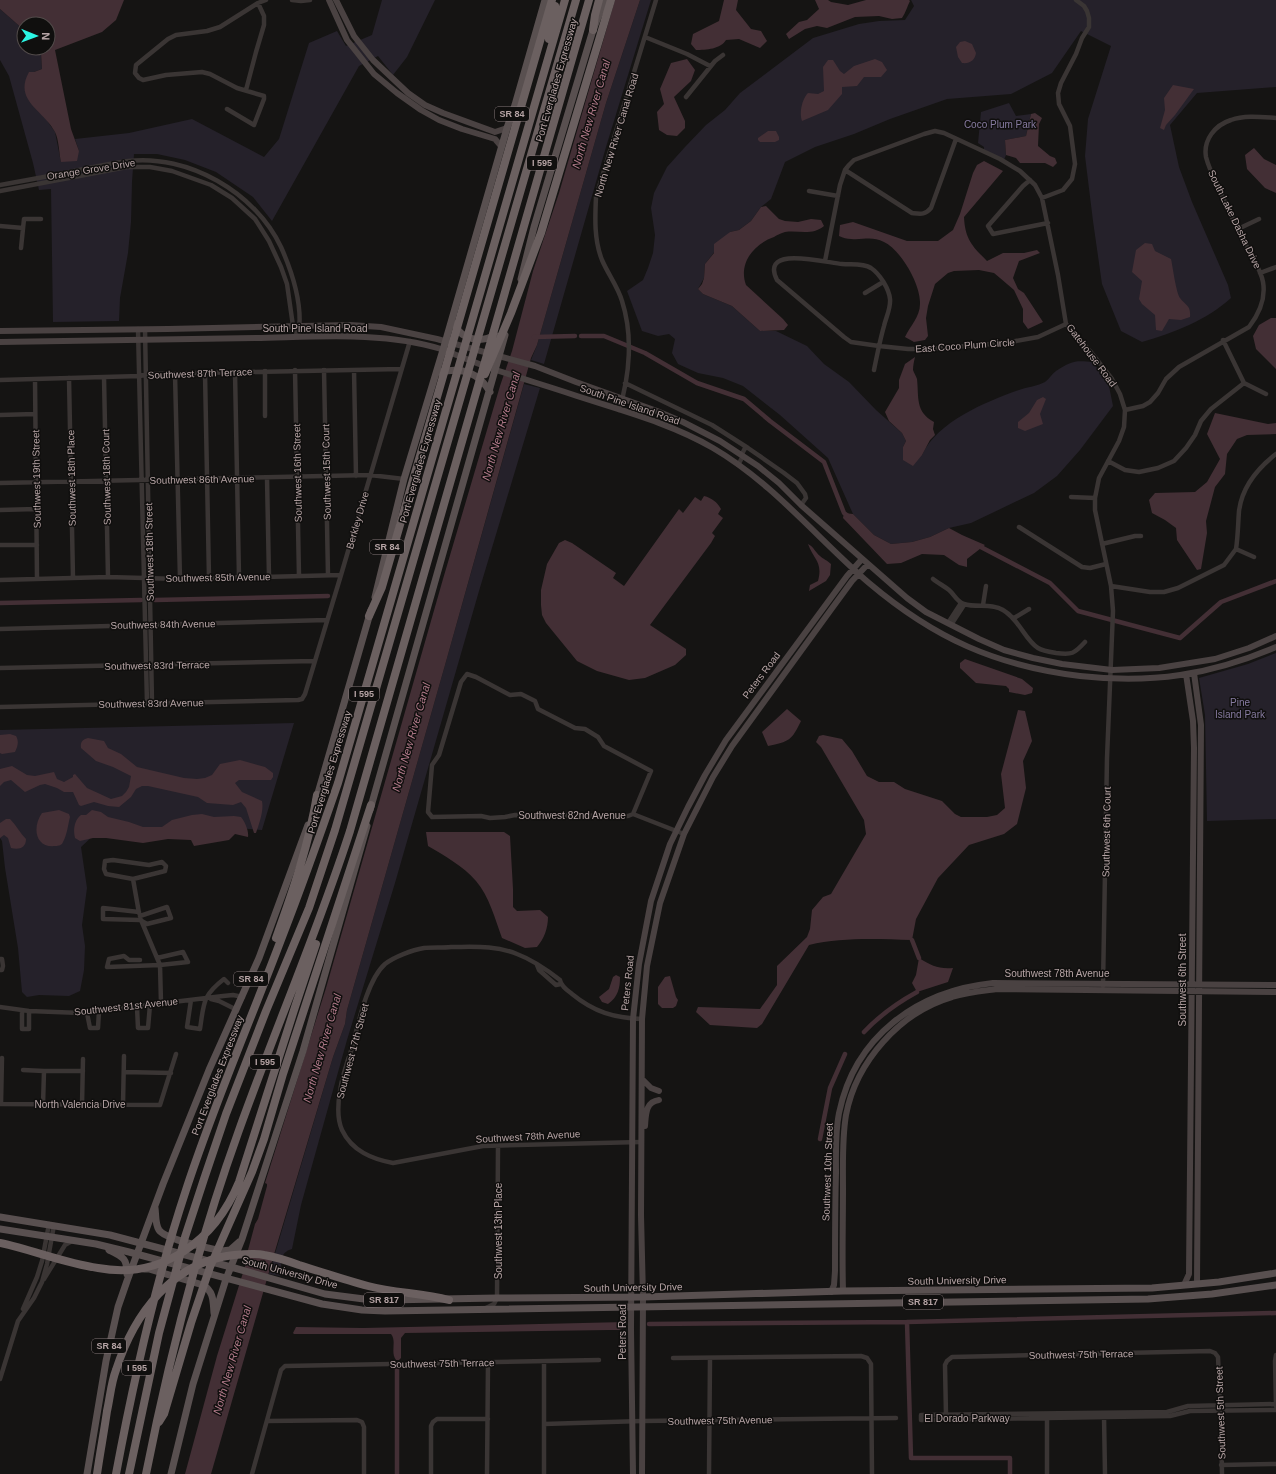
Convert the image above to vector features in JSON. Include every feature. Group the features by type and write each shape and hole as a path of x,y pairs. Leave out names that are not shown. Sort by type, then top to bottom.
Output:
{"highway":[{"path":"369,616 382,587 437,382 462,311 552,0"},
{"path":"543,76 556,0"},
{"name":"Port Everglades Expressway","path":"115,1474 130,1398 158,1282 208,1125 311,861 338,783 565,0"},
{"path":"129,1474 149,1377 185,1237 226,1114 321,873 350,782 576,0"},
{"name":"Port Everglades Expressway","path":"146,1474 172,1355 202,1242 240,1127 333,884 380,728 589,0"},
{"path":"593,30 599,0"},
{"path":"475,395 491,362 541,233 610,0"},
{"path":"257,1000 303,858 313,823 318,795"},
{"path":"156,1428 164,1414 200,1295 220,1241 260,1152 283,1074 371,805"},
{"path":"0,1243 99,1269 121,1270 153,1265 166,1260 192,1246 218,1221 234,1193 294,1007 316,946 333,884"},
{"path":"97,1474 115,1372 128,1338 158,1295 183,1272 212,1259 244,1254 263,1255 369,1286 390,1291 436,1296 449,1300"}],"main road":[{"path":"329,0 347,40 374,74 420,110 439,120 462,129 495,139 501,146"},
{"path":"336,0 354,36 373,60 408,93 425,105 495,132 506,128"},
{"name":"SR 84","path":"87,1474 106,1362 118,1307 136,1254 209,1070 243,997 276,915 318,795 369,616 404,479 437,382 445,341 506,128 517,100 546,0"},
{"path":"171,1474 193,1384 226,1278 242,1239 303,1050 366,835 371,805 461,488 490,392 499,371 499,356 515,304 534,227 593,30 605,0"},
{"path":"452,317 458,332 462,335 477,340 489,339 507,328"},
{"name":"South Pine Island Road","path":"0,331 350,325 381,327 445,341 535,366 657,411 720,440 758,466 779,483 907,598 926,612 1004,650 1033,658 1111,674 1186,665 1215,659 1249,648 1276,636"},
{"path":"363,338 371,336 381,327"},
{"name":"South Pine Island Road","path":"0,342 298,338 363,338 410,341 443,350 499,371 680,431 715,449 754,475 853,569 921,622 956,641 1000,660 1061,673 1111,674 1159,678 1216,668 1254,657 1276,647"},
{"path":"437,382 440,372 446,370 468,373 481,379 490,392"},
{"name":"Peters Road","path":"633,1474 631,1329 633,1019 639,964 651,901 676,831 705,774 726,740 862,559"},
{"name":"Peters Road","path":"642,1474 642,1019 643,998 651,942 660,903 684,834 713,777 732,746 859,574 868,564"},
{"path":"956,641 967,637 979,639"},
{"name":"Southwest 6th Street","path":"1194,672 1201,725 1197,1283"},
{"name":"Southwest 6th Street","path":"1184,1285 1190,1272 1194,741 1192,708 1186,674"},
{"name":"Southwest 78th Avenue","path":"862,1056 878,1037 894,1022 922,1003 936,996 960,988 992,983 1103,987 1192,988 1276,992"},
{"path":"997,989 1009,983"},
{"path":"1005,990 1017,983"},
{"name":"Southwest 78th Avenue","path":"1199,989 1276,985"},
{"name":"Southwest 78th Avenue","path":"870,1058 898,1027 917,1013 951,997 997,989 1103,987"},
{"name":"Southwest 10th Street","path":"831,1292 835,1277 836,1149 839,1114 850,1079 862,1056"},
{"name":"Southwest 10th Street","path":"843,1291 844,1134 846,1115 856,1082 870,1058"},
{"path":"642,1079 650,1088 659,1091"},
{"path":"641,1139 645,1130 648,1104 659,1100"},
{"path":"155,1206 159,1229 168,1237 226,1251 235,1247 242,1239"},
{"name":"South University Drive","path":"0,1217 106,1234 141,1242 325,1294 364,1299 449,1300 498,1298 643,1297 843,1291 1152,1288 1234,1280 1276,1273"},
{"name":"South University Drive","path":"0,1230 50,1236 96,1244 322,1304 362,1310 385,1311 1124,1300 1183,1296 1276,1285"},
{"path":"96,1244 123,1258 127,1264 127,1281"},
{"path":"127,1281 139,1270 149,1269 203,1284 212,1294 214,1317"},
{"path":"1183,1296 1197,1283"},
{"path":"829,1304 839,1297 843,1291"}],"street":[{"path":"226,109 254,125 264,96 237,88 210,74 202,72 166,75 143,80 135,73 136,65 168,39 176,35 207,31 220,27 258,3 266,0"},
{"path":"292,0 310,0"},
{"name":"North New River Canal Road","path":"620,410 623,399 630,339 622,299 602,259 596,238 596,196 656,0"},
{"path":"1042,198 1062,190 1072,179 1075,164 1070,126 1058,104 1058,93 1060,83 1089,27 1087,11 1080,1"},
{"path":"246,90 264,26 264,16 258,3"},
{"path":"645,37 687,54 710,66"},
{"path":"686,97 710,66 723,55"},
{"name":"South Lake Dasha Drive","path":"1125,410 1143,406 1150,402 1158,393 1166,379 1179,367 1223,340 1249,327 1257,316 1264,292 1260,273 1210,169 1206,156 1206,147 1210,137 1218,126 1231,120 1244,117 1276,118"},
{"name":"Gatehouse Road","path":"845,170 848,164 854,160 935,131 944,133 1000,159 1020,171 1035,185 1042,198 1048,223 1066,324 1112,379 1120,394 1125,410 1124,427 1119,441 1099,478 1095,498 1102,544 1111,586 1113,611 1111,674"},
{"path":"874,370 890,307 888,292 876,272 870,267 825,261 838,196 845,170 912,213 927,213 931,208 956,139"},
{"name":"Orange Grove Drive","path":"0,185 129,161 152,161 176,165 216,180 238,194 261,215 276,238 295,282 301,326 298,338"},
{"name":"Orange Grove Drive","path":"0,191 127,167 150,167 172,171 211,185 232,198 255,219 269,241 287,284 293,326 298,338"},
{"path":"1030,180 988,226 993,234 1048,223"},
{"path":"810,191 838,196"},
{"path":"21,248 24,219 41,219"},
{"path":"1238,229 1259,219"},
{"path":"0,226 23,228"},
{"name":"East Coco Plum Circle","path":"825,261 806,258 791,258 779,262 774,266 773,272 777,280 851,342 908,349 1005,343 1038,337 1066,324"},
{"path":"1260,273 1276,267"},
{"path":"865,293 882,282"},
{"name":"Southwest 18th Street","path":"142,329 140,376 145,481"},
{"name":"Southwest 18th Street","path":"142,340 145,374 145,481 149,703"},
{"path":"1223,340 1244,383 1266,394"},
{"name":"Berkley Drive","path":"302,699 341,575 410,341"},
{"name":"Southwest 87th Terrace","path":"0,380 140,376 145,374 401,369"},
{"name":"Southwest 16th Street","path":"295,370 299,576"},
{"name":"Southwest 15th Court","path":"324,370 328,575"},
{"path":"354,370 356,476"},
{"path":"265,371 265,416"},
{"path":"235,372 240,577"},
{"path":"205,373 209,578"},
{"path":"176,374 180,579"},
{"name":"Southwest 18th Court","path":"104,377 108,577"},
{"name":"Southwest 18th Place","path":"69,378 73,578"},
{"name":"Southwest 19th Street","path":"35,379 37,579"},
{"path":"625,383 712,425 784,472 805,494 806,498 802,505"},
{"path":"1108,461 1125,470 1139,472 1158,468 1174,461 1186,448 1195,435 1201,421 1211,409 1244,383"},
{"path":"0,415 35,414"},
{"path":"738,465 743,456 749,450 748,448"},
{"path":"1111,586 1150,592 1164,592 1178,588 1224,564 1236,549 1239,510 1242,498 1250,482 1262,465 1276,454"},
{"name":"Southwest 86th Avenue","path":"0,483 208,480 327,476 370,476 404,479"},
{"path":"267,478 269,576"},
{"path":"1071,497 1095,498"},
{"path":"0,510 36,509"},
{"path":"1019,527 1082,567 1090,568 1106,564"},
{"path":"1102,544 1135,536 1141,536"},
{"path":"0,545 37,545"},
{"path":"1236,549 1254,558"},
{"name":"Southwest 85th Avenue","path":"0,580 108,577 180,579 341,575"},
{"path":"933,579 948,589 963,604 1002,608 1014,618 1038,648 1050,652 1069,655 1076,652 1085,642"},
{"path":"983,605 986,586"},
{"path":"950,624 963,604"},
{"path":"1014,618 1029,608"},
{"name":"Southwest 84th Avenue","path":"0,629 326,620"},
{"name":"Southwest 83rd Terrace","path":"0,668 314,661"},
{"name":"Southwest 82nd Avenue","path":"633,814 651,770 604,746 598,737 585,729 575,728 538,709 534,701 521,694 510,695 476,677 467,674 461,682 439,755 432,765 428,812 432,817 481,816 490,818 505,818 515,815 628,816 633,814 684,834"},
{"name":"Southwest 6th Court","path":"1103,987 1107,765 1111,674"},
{"name":"Southwest 83rd Avenue","path":"0,707 302,699"},
{"path":"113,860 149,865 162,862 166,866 165,871 133,879 106,874 104,869 105,861 113,860"},
{"path":"133,879 140,916 160,965 161,1003"},
{"path":"140,916 103,919 104,908 140,916 147,924 171,918 167,907 140,916"},
{"name":"Southwest 17th Street","path":"393,1163 362,1154 350,1142 342,1130 338,1111 340,1091 367,996 383,966 387,963 423,948 482,947 500,949 517,954 538,965 539,970 556,985 561,984 585,1004 595,1010 613,1016 633,1019"},
{"path":"140,960 129,960 124,956 109,959 107,967 160,965 188,962 183,952 157,958"},
{"path":"0,959 2,960 3,966 2,970 0,970"},
{"path":"191,1000 187,1027 200,1029 205,999 214,987 224,980 228,983"},
{"name":"Southwest 81st Avenue","path":"0,1007 30,1011 87,1013 233,995 243,997"},
{"name":"Southwest 81st Avenue","path":"205,999 219,1001 237,1010"},
{"path":"137,1006 138,1028 148,1028 150,1005"},
{"path":"22,1010 22,1029 30,1029 30,1011"},
{"path":"87,1013 90,1028 98,1028 99,1011"},
{"path":"633,1019 642,1019"},
{"path":"124,1072 171,1073 176,1054"},
{"path":"123,1104 124,1056"},
{"path":"1,1104 2,1058"},
{"path":"82,1105 83,1059"},
{"path":"23,1070 83,1071"},
{"path":"43,1104 44,1071"},
{"name":"North Valencia Drive","path":"1,1104 160,1105 171,1073"},
{"name":"Southwest 78th Avenue","path":"393,1163 483,1146 633,1142 641,1139"},
{"name":"Southwest 13th Place","path":"498,1146 498,1298"},
{"path":"42,1282 51,1225"},
{"path":"0,1379 20,1317 38,1277 50,1236"},
{"path":"20,1317 34,1298 65,1245 74,1240"},
{"path":"484,1309 494,1304 498,1298"},
{"name":"Southwest 75th Terrace","path":"946,1417 945,1365 952,1357 1210,1351 1215,1353"},
{"name":"Southwest 5th Street","path":"1215,1353 1218,1357 1222,1474"},
{"path":"1276,1355 1276,1410"},
{"path":"673,1358 861,1356 868,1358 871,1364 872,1474"},
{"path":"709,1474 710,1358"},
{"name":"Southwest 75th Terrace","path":"267,1421 281,1370 285,1366 599,1360"},
{"path":"544,1362 544,1474"},
{"path":"488,1363 488,1474"},
{"name":"El Dorado Parkway","path":"921,1417 1104,1415 1167,1412 1188,1406 1276,1404"},
{"name":"El Dorado Parkway","path":"1104,1415 1170,1416 1190,1411 1276,1410"},
{"path":"1104,1415 1104,1474"},
{"path":"1047,1416 1047,1474"},
{"name":"Southwest 75th Avenue","path":"544,1424 633,1421 896,1418"},
{"path":"431,1474 432,1422 437,1419 488,1419"},
{"path":"252,1474 267,1421 357,1420 362,1422 364,1428 364,1474"},
{"path":"1221,1465 1276,1464"}],"green space":[{"path":"382,0 435,0 407,57 393,75 378,56 359,66 272,221 253,197 216,172 185,160 157,154 134,154 131,222 128,253 120,298 119,321 53,322 51,189 39,190 9,76 0,60 0,9 16,23 16,56 41,56 42,69 34,72 48,122 55,132 61,162 79,151 75,139 129,133 192,119 264,157 279,139 309,43 337,31 346,46 372,35"},
{"path":"640,0 651,0 606,147 544,364 531,360 537,345 606,103"},
{"path":"911,0 1276,0 1276,87 1197,93 1170,125 1179,167 1192,202 1228,285 1231,298 1222,306 1189,325 1142,342 1121,331 1102,284 1085,156 1088,119 1111,46 1081,31 1052,73 1011,94 947,99 815,147 785,162 771,199 761,207 751,221 739,230 730,232 705,264 704,278 698,289 703,294 732,306 760,331 776,331 807,346 824,364 849,382 876,410 902,433 906,441 903,447 922,455 929,443 939,432 964,414 992,400 1042,383 1056,371 1073,362 1093,362 1109,386 1113,406 1080,450 1057,476 1034,493 971,523 949,528 930,537 912,542 891,544 874,535 853,514 828,458 780,415 743,386 723,378 698,373 678,364 672,353 675,339 669,334 658,336 642,331 627,291 643,280 653,253 655,235 651,208 654,193 667,167 706,125 725,110 740,93 813,38 859,24 879,21 905,20 914,6"},
{"name":"Coco Plum Park","path":"1009,103 1016,116 1031,114 1026,136 1005,140 1006,155 1004,160 984,150 984,147 978,143 981,112"},
{"path":"524,384 540,388 479,591 395,883 347,1040 301,1205 292,1249 287,1251 282,1257 280,1276 269,1274 333,1057 345,1024 347,1010"},
{"name":"Pine Island Park","path":"1276,653 1276,819 1207,821 1205,715 1199,678 1248,664"},
{"path":"294,723 262,830 236,828 95,834 81,847 87,888 82,925 85,946 84,970 80,991 69,996 39,995 27,997 22,992 18,948 2,841 0,838 0,730"}],"water":[{"path":"0,0 124,0 116,20 102,32 56,50 56,16 16,16 16,23 0,9"},
{"name":"North New River Canal","path":"615,0 640,0 606,103 537,345 531,358 347,1010 345,1024 333,1057 275,1251 211,1474 185,1474 217,1356 246,1263 255,1224 258,1219 267,1186 265,1183 326,988 443,579 500,386 512,351 533,271 559,193"},
{"path":"724,0 738,0 736,10 751,29 761,31 767,41 760,48 739,39 726,40 717,47 704,50 696,50 691,44 693,34 719,21"},
{"path":"815,0 828,0 831,2 848,5 866,0 910,1 902,18 892,19 879,16 855,17 827,28 817,26 805,29 789,39 786,34 799,22 807,20 819,9"},
{"path":"965,41 972,44 976,53 975,58 972,61 962,63 958,57 956,47 960,42"},
{"path":"56,55 71,129 79,151 77,161 61,162 55,132 50,124 27,98 25,82 29,72 42,69 41,56"},
{"path":"687,59 695,70 691,81 674,97 685,121 685,128 677,136 667,135 659,130 657,112 664,104 660,89 671,63"},
{"path":"875,59 882,62 887,70 881,77 864,77 857,86 842,87 842,94 828,110 802,121 801,110 808,93 818,94 824,91 823,67 828,60 833,60 840,71 844,74 854,66"},
{"path":"1173,85 1194,89 1166,125 1164,130 1160,128 1165,110 1164,98"},
{"path":"1035,113 1042,118 1039,124 1038,146 1050,156 1055,158 1057,163 1053,167 1045,163 1020,163 1016,158 1006,155 1005,140 1026,136 1031,114"},
{"path":"768,131 776,131 779,140 775,142 760,142 758,138"},
{"path":"1254,148 1264,159 1276,165 1276,193 1265,188 1247,169 1245,155"},
{"path":"984,161 1003,171 964,217 968,237 973,246 987,261 1003,253 1024,253 1037,250 1040,253 1019,261 1013,278 1018,289 1024,293 1043,322 1028,329 1023,322 1023,309 1014,290 994,273 979,270 954,271 948,273 935,284 926,318 928,336 925,340 914,342 905,337 920,309 917,287 909,269 897,252 880,240 850,239 839,236 840,225 853,222 907,241 938,241 953,230 960,214 973,173 977,165"},
{"path":"766,206 779,219 798,222 811,219 821,220 824,226 810,232 785,232 779,234 760,244 754,249 746,262 744,277 746,285 783,319 788,325 784,330 760,331 732,306 703,294 698,289 704,278 705,264 714,253 714,244 730,232 739,230 751,221 761,207"},
{"path":"1145,243 1152,244 1155,251 1171,259 1180,298 1190,310 1190,317 1181,320 1169,319 1162,331 1156,330 1155,315 1142,304 1139,299 1142,281 1132,272 1136,250"},
{"path":"1271,318 1276,318 1276,369 1256,349 1253,336 1259,325"},
{"path":"915,357 913,370 917,379 919,404 924,414 934,422 933,429 935,435 913,466 903,460 903,447 906,441 902,433 889,421 885,412 899,388 899,380 905,364"},
{"path":"1043,397 1046,399 1040,414 1043,424 1025,431 1018,428 1018,422 1029,413 1037,400"},
{"path":"1215,413 1268,424 1276,423 1276,434 1247,435 1237,439 1227,454 1225,474 1215,487 1206,521 1207,533 1201,569 1197,570 1177,540 1176,528 1152,513 1149,500 1155,493 1195,492 1207,482 1220,459 1207,434"},
{"path":"704,496 712,499 718,504 721,509 718,514 723,518 712,533 715,536 711,543 650,625 686,649 686,655 675,665 645,678 629,680 597,671 577,661 546,623 542,615 541,590 547,564 559,543 565,540 572,543 616,573 613,578 624,586 679,509 683,513 695,497 701,501"},
{"path":"844,513 853,514 874,535 891,544 912,542 930,537 949,528 985,545 967,559 967,567 959,565 944,555 922,554 901,563 887,564 843,518"},
{"path":"808,544 821,557 831,564 830,575 826,581 809,591 810,585 818,581 819,565"},
{"path":"965,659 1022,679 1033,688 1032,693 1025,695 1009,692 1009,689 1006,686 976,683 960,668 960,663"},
{"path":"787,709 801,721 798,727 789,739 781,743 768,746 762,732"},
{"path":"1018,710 1025,711 1032,741 1023,761 1026,788 1017,824 1004,834 969,845 938,878 916,919 912,940 847,940 822,942 809,945 762,1024 757,1028 710,1025 696,1012 698,1007 760,1009 777,985 777,966 807,937 810,929 812,910 823,897 831,894 866,834 864,820 821,747 816,742 819,736 823,735 842,739 852,751 867,776 879,782 894,782 905,789 942,801 955,814 961,817 987,817 997,815 1005,808 1001,774"},
{"path":"10,734 16,736 18,740 16,750 15,752 2,754 0,753 0,735"},
{"path":"88,738 104,741 108,748 121,754 137,767 184,778 205,778 212,775 220,764 240,760 265,767 273,773 271,780 239,780 235,783 242,792 262,801 262,813 256,833 254,833 246,808 241,802 233,805 207,803 198,797 142,786 136,789 131,797 119,807 94,802 81,806 79,805 73,792 64,792 45,784 25,792 11,780 4,782 0,786 0,769 12,766 27,775 35,776 54,772 57,779 64,782 73,777 75,774 87,788 111,799 122,796 129,787 131,776 96,761 81,748 82,741"},
{"path":"59,810 69,814 70,817 63,843 59,846 48,846 43,844 37,836 37,824 42,813"},
{"path":"92,810 101,812 108,817 143,827 162,827 172,820 192,815 202,814 214,817 241,817 248,832 248,837 235,834 229,840 194,846 191,840 168,839 143,843 106,838 93,838 80,841 75,838 75,823 81,815 86,815"},
{"path":"6,819 10,819 26,839 26,842 22,848 11,848 8,838 4,835 0,838 0,823"},
{"path":"426,832 504,832 510,836 513,907 517,911 540,910 548,917 545,933 537,947 525,948 502,938 491,908 481,887 460,866 428,846"},
{"path":"919,958 935,966 953,968 948,982 917,992 912,983 916,975"},
{"path":"616,975 620,977 620,985 616,995 608,1004 602,1002 599,997 609,989 613,977"},
{"path":"670,976 678,1000 676,1006 673,1008 662,1008 658,1004 658,987 665,977"},
{"path":"625,1322 624,1328 619,1330 405,1333 401,1338 401,1358 399,1360 396,1360 394,1357 393,1337 391,1334 293,1333 296,1327 363,1328"}],"waterway":[{"path":"534,337 575,336"},
{"path":"581,336 604,336 645,353 697,383 744,399 824,462 844,513 848,516"},
{"path":"977,545 1050,583 1078,611 1180,638 1221,602 1276,581"},
{"path":"155,600 328,596"},
{"path":"0,603 141,600"},
{"path":"912,940 919,958"},
{"path":"864,1032 889,1010 917,992"},
{"path":"820,1139 830,1088 845,1054"},
{"path":"649,1324 907,1322 1276,1313"},
{"path":"907,1322 911,1458 1010,1458 1010,1474"},
{"path":"397,1367 397,1474"}]}
